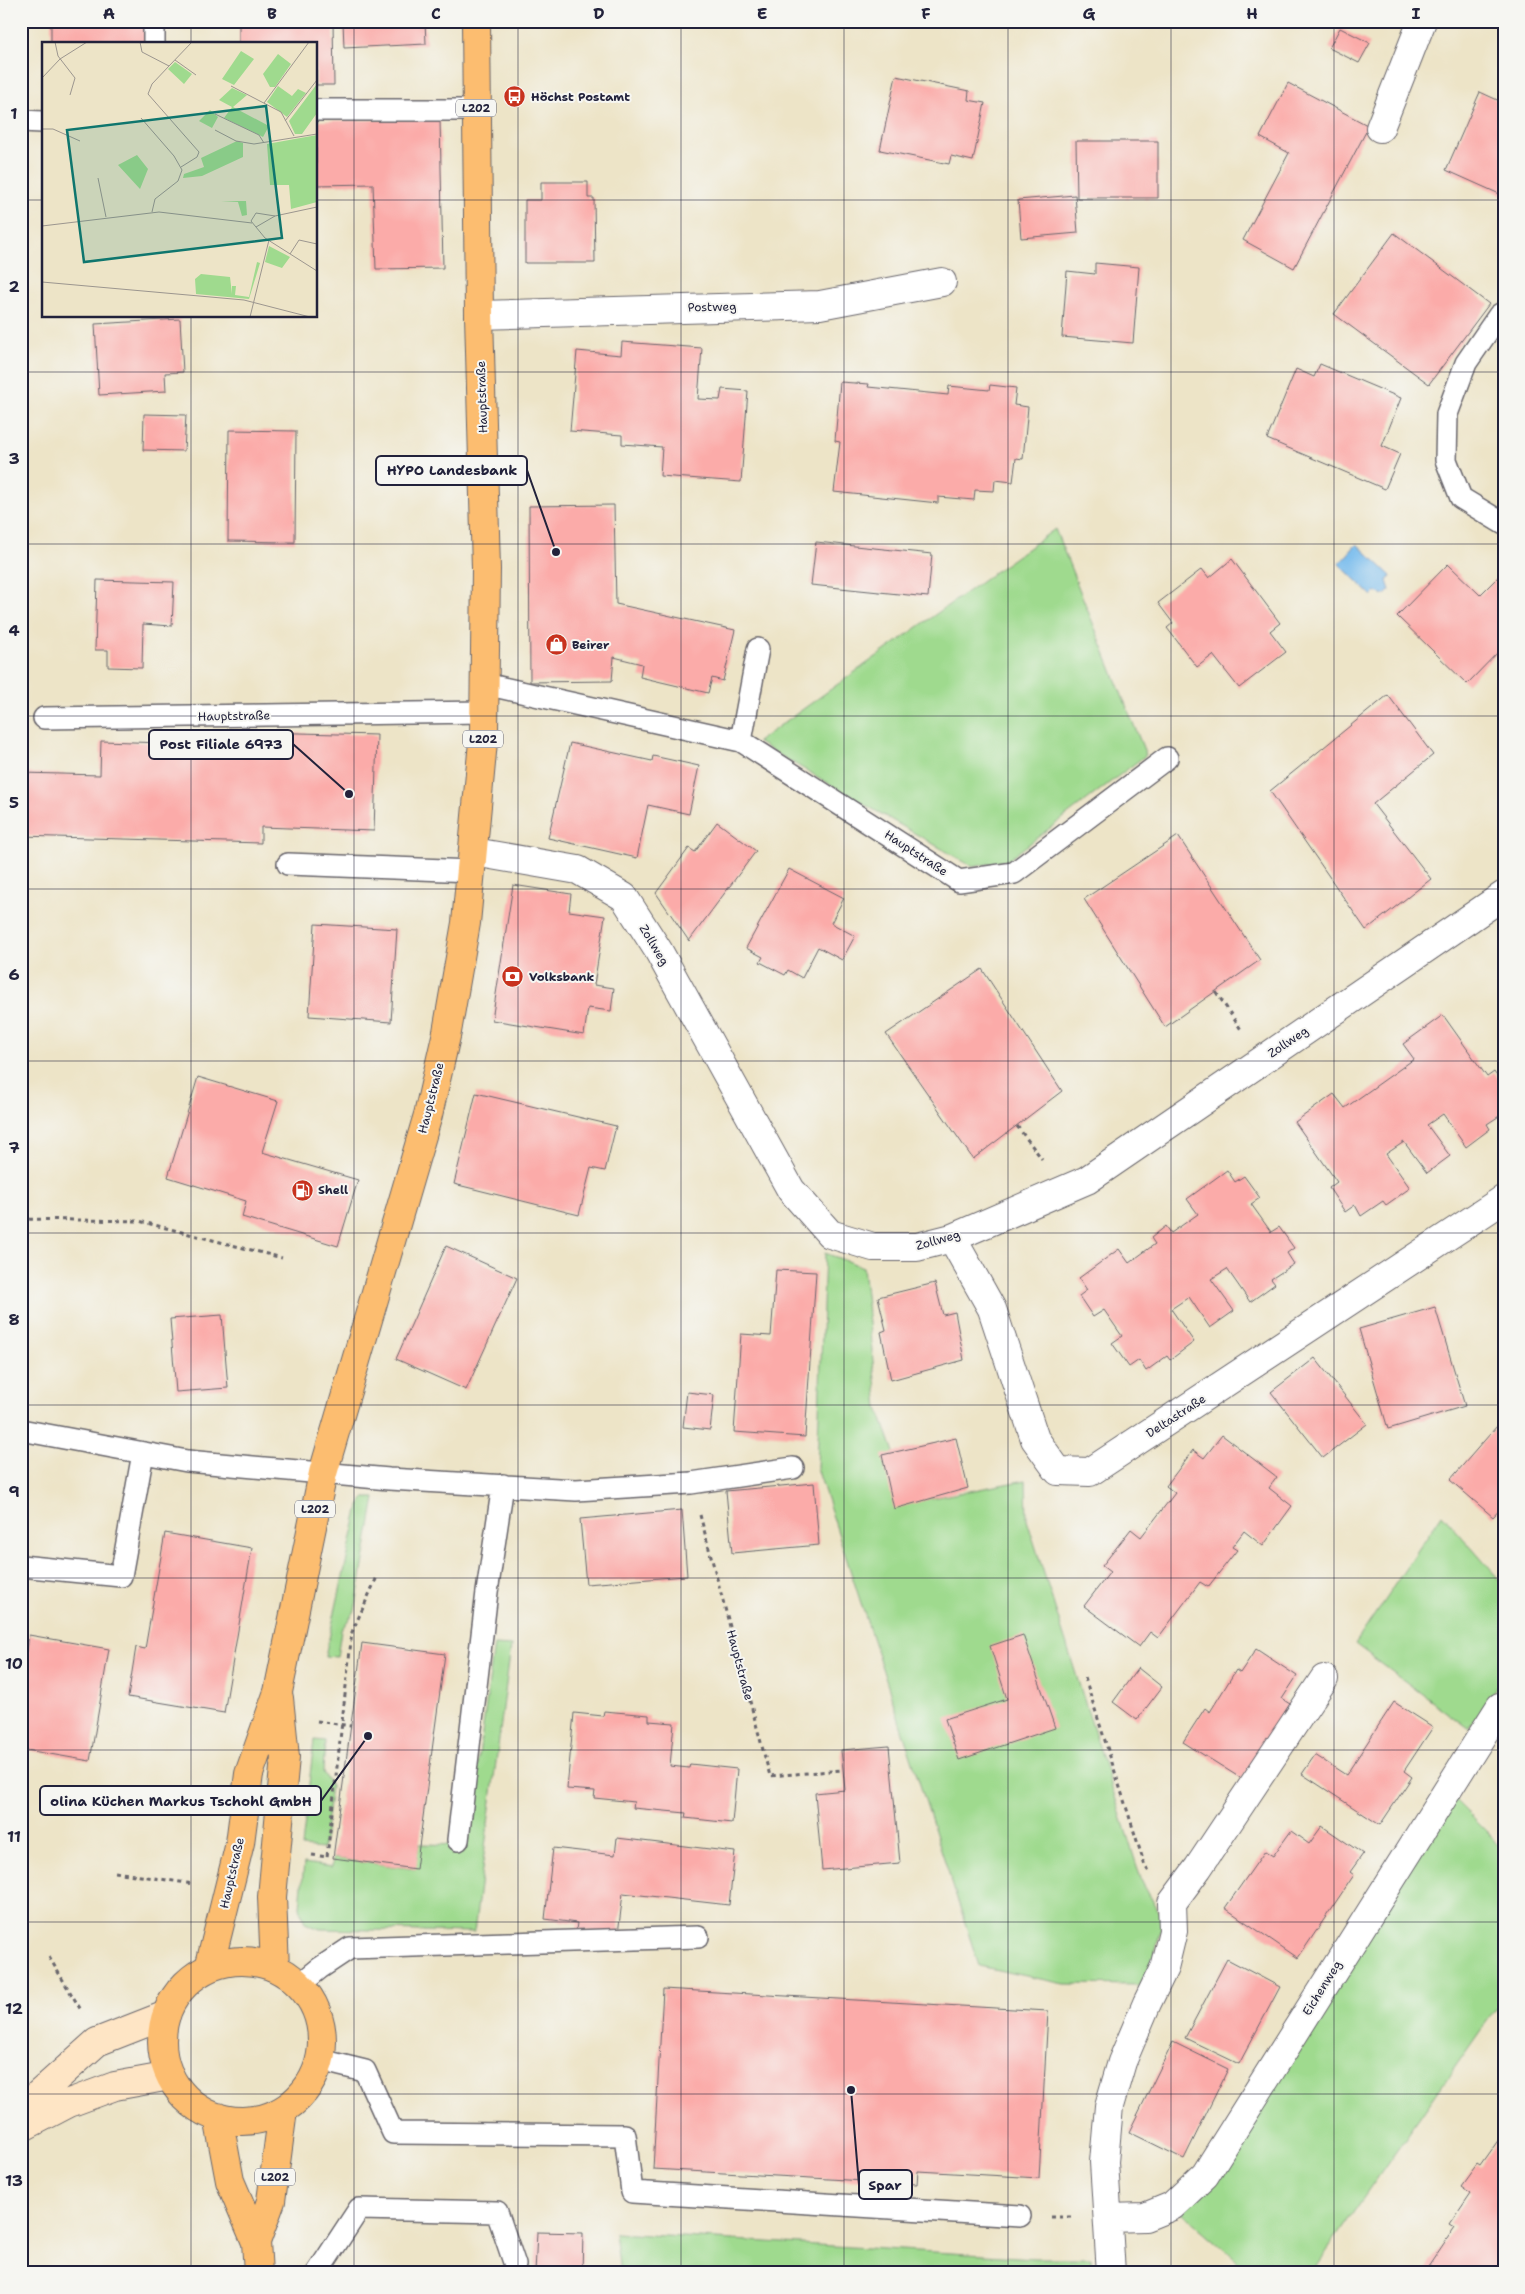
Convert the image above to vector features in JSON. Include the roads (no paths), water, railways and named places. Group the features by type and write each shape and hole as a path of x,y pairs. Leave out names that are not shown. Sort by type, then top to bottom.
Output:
{"main road":[{"name":"Hauptstraße","path":"209,1968 240,1842 249,1774 278,1692 323,1473 428,1114 466,923 473,861 485,684 486,556 476,110 476,21"},
{"name":"Hauptstraße","path":"275,1968 272,1897 285,1757 278,1692"},
{"path":"231,1961 246,1961 275,1968 299,1985 316,2006 321,2033 320,2060 312,2080 300,2097 283,2110 262,2118 240,2121 218,2117 198,2108 180,2095 170,2076 163,2055 162,2035 166,2014 189,1978 209,1968 231,1961"},
{"path":"21,2110 97,2042 166,2014"},
{"path":"21,2128 69,2103 115,2086 170,2076"},
{"name":"L202","path":"256,2242 271,2201 283,2110"},
{"name":"L202","path":"218,2117 230,2181 256,2242 258,2273"}],"street":[{"path":"1380,128 1422,21"},
{"name":"Postweg","path":"480,315 820,305 942,282"},
{"name":"Zollweg","path":"473,861 578,870 624,897 658,950 791,1190 830,1234 873,1247 917,1248 952,1238 1086,1180 1504,895"},
{"name":"Deltastraße","path":"952,1238 992,1309 1035,1439 1058,1471 1090,1472 1504,1199"},
{"path":"1110,2273 1104,2162 1109,2106 1122,2062 1146,2003 1164,1968 1173,1931 1172,1903 1198,1868 1324,1679"},
{"name":"Eichenweg","path":"1108,2218 1145,2217 1172,2206 1205,2175 1500,1708"}],"lane":[{"path":"154,21 154,42"},
{"path":"318,110 476,110"},
{"path":"1504,312 1499,315 1466,363 1447,414 1446,460 1461,498 1504,524"},
{"path":"741,741 758,649"},
{"name":"Hauptstraße","path":"485,684 741,741 959,881 1014,873 1167,758"},
{"name":"Hauptstraße","path":"44,718 484,712"},
{"path":"288,864 473,861"},
{"path":"21,1430 187,1460 323,1473 576,1490 691,1483 793,1468"},
{"path":"21,1566 121,1576 143,1453"},
{"path":"458,1840 487,1592 503,1485"},
{"path":"299,1985 350,1948 698,1937"},
{"path":"320,2060 365,2071 393,2133 625,2135 632,2192 1020,2216"},
{"path":"317,2273 359,2209 497,2212 515,2265"}],"water":[{"path":"1357,544 1391,576 1387,581 1390,590 1385,595 1376,592 1372,596 1339,564"}],"place":[{"name":"Höchst Postamt","path":"515,97"},
{"name":"HYPO Landesbank","path":"556,552"},
{"name":"Beirer","path":"556,645"},
{"name":"Post Filiale 6973","path":"349,794"},
{"name":"Volksbank","path":"513,977"},
{"name":"Shell","path":"302,1190"},
{"name":"olina Küchen Markus Tschohl GmbH","path":"368,1736"},
{"name":"Spar","path":"851,2090"}]}
